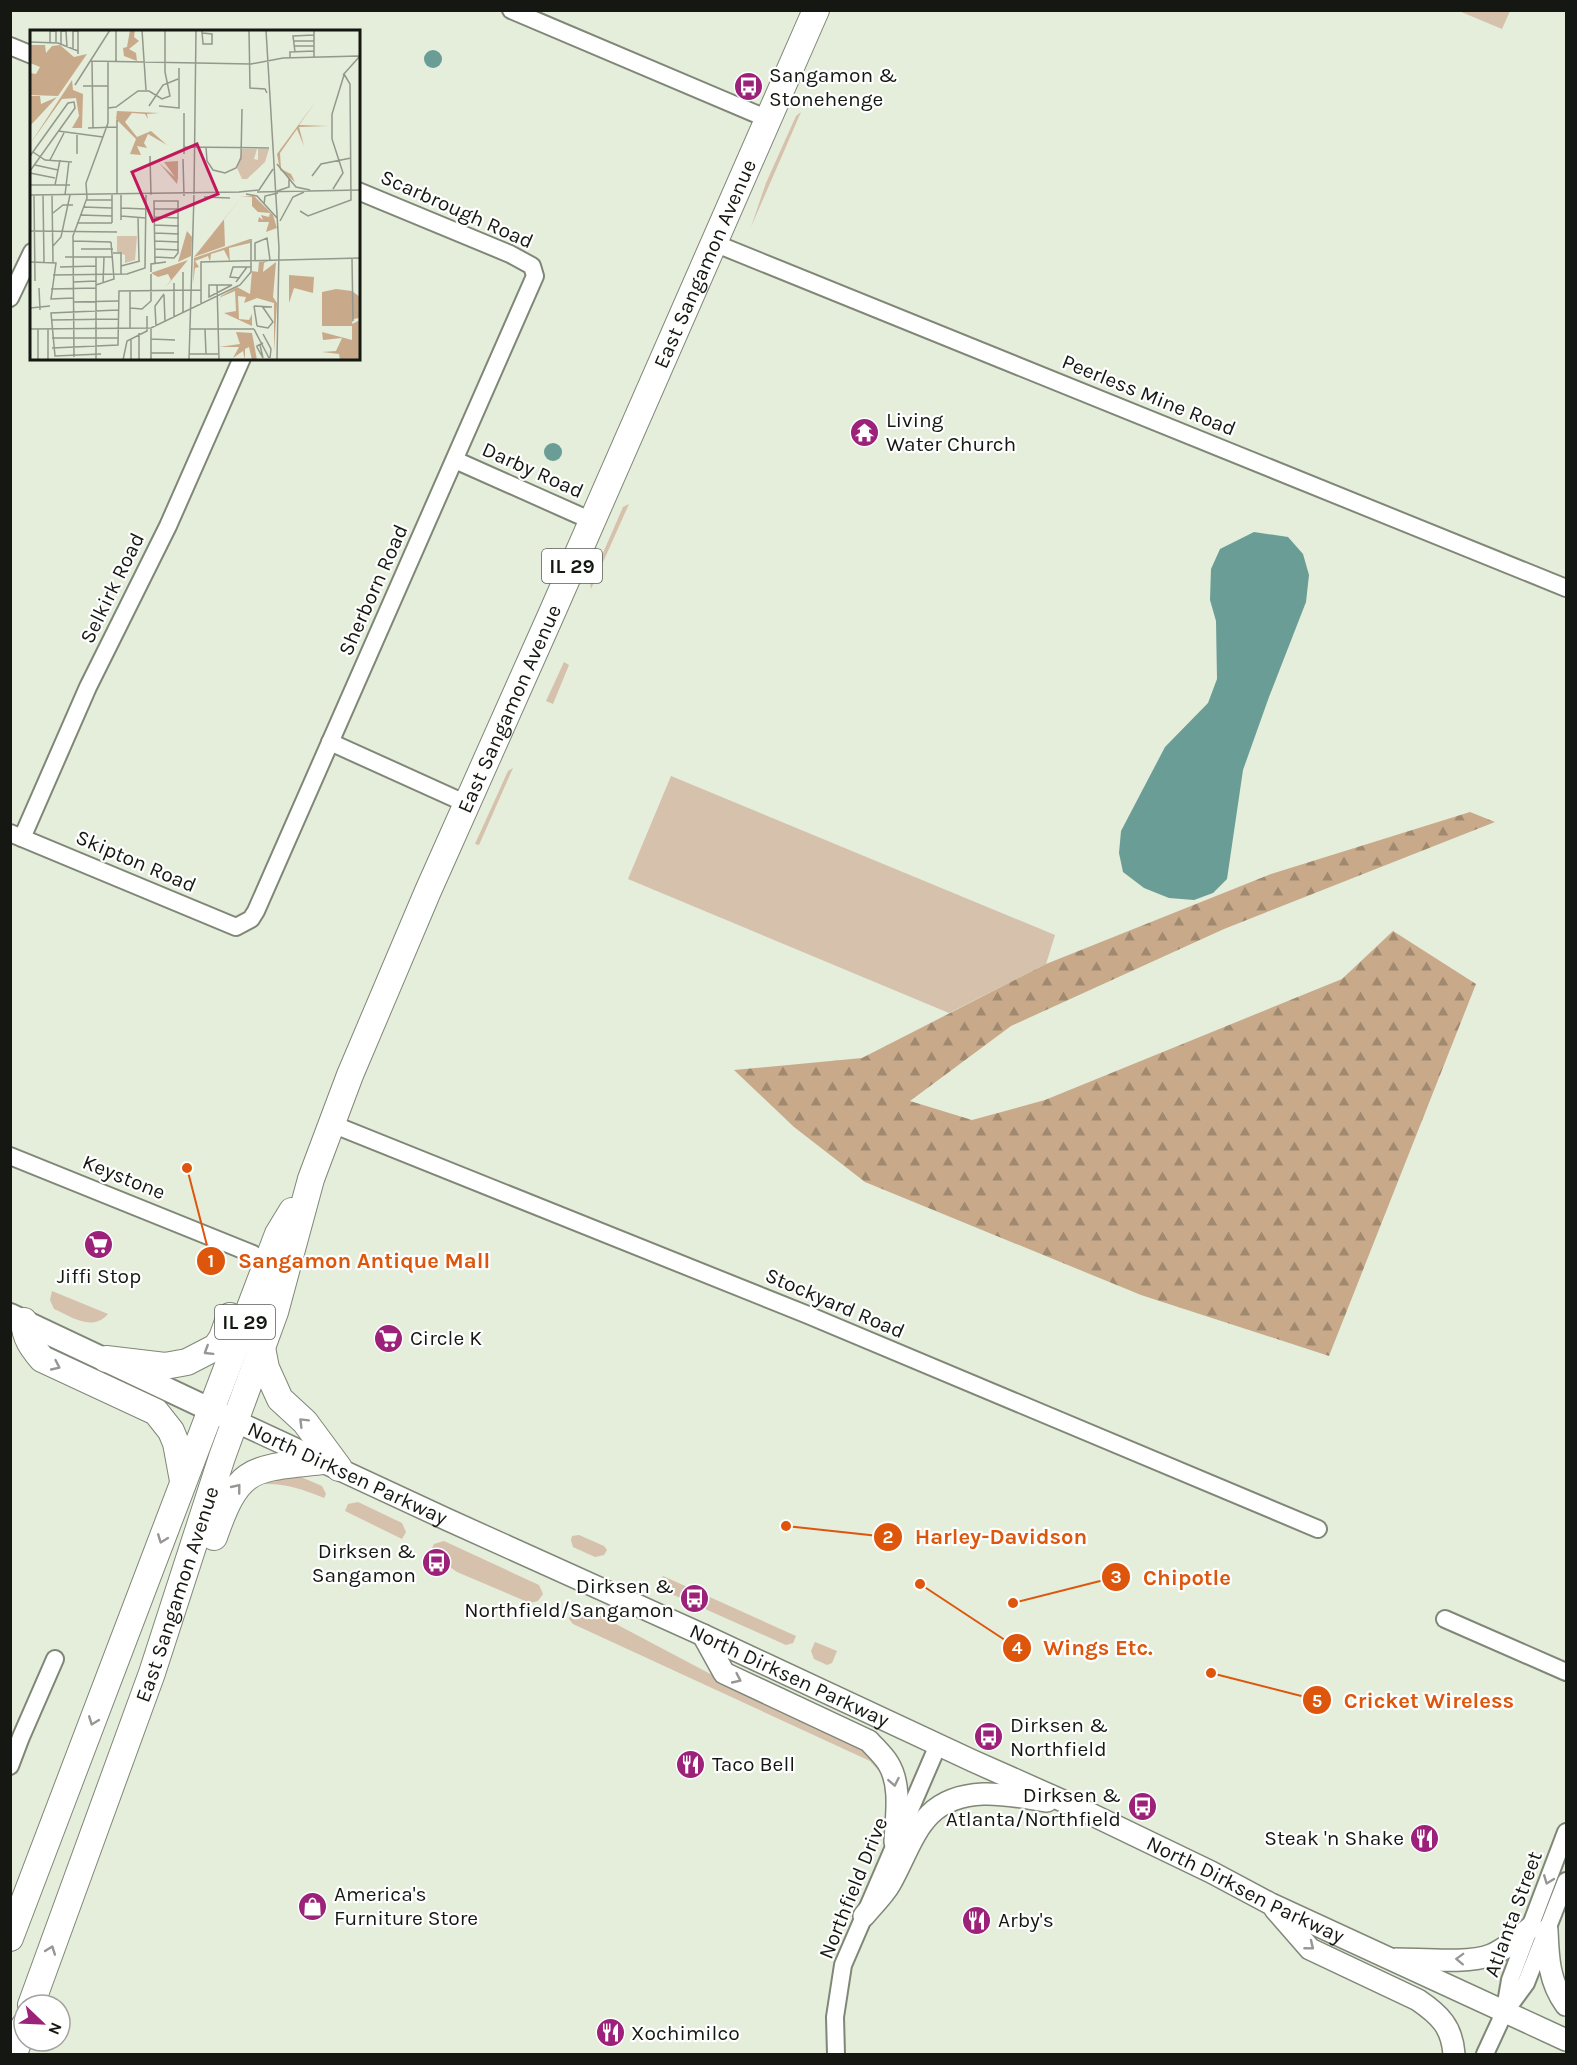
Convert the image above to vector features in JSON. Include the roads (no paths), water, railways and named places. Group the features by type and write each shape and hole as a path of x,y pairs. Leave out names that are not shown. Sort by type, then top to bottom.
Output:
{"main road":[{"name":"East Sangamon Avenue","path":"36,1993 152,1673 235,1421 275,1312 311,1179 350,1075 410,933 816,10"},
{"name":"East Sangamon Avenue","path":"10,1938 278,1234 311,1179"},
{"path":"106,1359 165,1366 187,1362 216,1347 222,1338 253,1254 258,1246 278,1234"},
{"path":"17,1318 31,1346 42,1359 156,1412 171,1431 176,1443 183,1484"},
{"name":"North Dirksen Parkway","path":"17,1318 235,1421"},
{"path":"152,1673 183,1622 225,1505 234,1490 254,1472 265,1468 331,1465 305,1422 280,1399 267,1368 262,1348"}],"street":[{"path":"511,10 768,119"},
{"path":"10,46 30,54"},
{"name":"Scarbrough Road","path":"360,192 510,254 527,262 535,271"},
{"name":"Peerless Mine Road","path":"714,243 1566,588"},
{"path":"10,298 30,256"},
{"name":"Sherborn Road","path":"244,924 256,911 534,282 535,271"},
{"name":"Selkirk Road","path":"16,836 168,526 241,360"},
{"name":"Darby Road","path":"455,460 592,521"},
{"path":"330,742 467,804"},
{"name":"Skipton Road","path":"16,836 222,922 236,927 244,924"},
{"name":"Stockyard Road","path":"332,1124 808,1315 1318,1529"},
{"name":"Keystone","path":"10,1156 253,1254"},
{"name":"North Dirksen Parkway","path":"235,1421 1072,1805 1211,1872 1270,1904 1566,2040"},
{"path":"1445,1619 1566,1672"},
{"path":"703,1635 724,1673 869,1741 876,1748 890,1767 896,1789 895,1842"},
{"path":"10,1766 55,1659"},
{"name":"Northfield Drive","path":"836,2055 835,2017 843,1965 938,1744"},
{"path":"864,1916 889,1886 921,1823 946,1802 970,1795 990,1794 1072,1805"},
{"name":"Atlanta Street","path":"1485,2055 1504,2013 1526,1983 1566,1832"},
{"name":"Atlanta Street","path":"1539,1929 1566,1881"},
{"path":"1270,1904 1310,1949 1418,2000 1434,2011 1450,2031 1454,2055"},
{"path":"1391,1959 1468,1960 1490,1956 1539,1929 1557,1993 1566,2005"}],"water":[{"path":"433,50 439,53 442,59 439,65 433,68 427,65 424,59 427,53"},
{"path":"553,443 559,446 562,452 559,458 553,461 547,458 544,452 547,446"},
{"path":"1254,532 1288,537 1303,554 1309,575 1306,602 1243,770 1227,879 1213,893 1194,900 1169,898 1144,888 1123,872 1119,853 1121,831 1165,747 1208,703 1217,679 1216,621 1210,600 1211,569 1220,549"}],"place":[{"name":"Sangamon & Stonehenge","path":"748,87"},
{"name":"Living Water Church","path":"865,432"},
{"name":"Sangamon Antique Mall","path":"187,1168"},
{"name":"Jiffi Stop","path":"99,1245"},
{"name":"Circle K","path":"389,1338"},
{"name":"Harley-Davidson","path":"786,1526"},
{"name":"Dirksen & Sangamon","path":"437,1563"},
{"name":"Wings Etc.","path":"920,1584"},
{"name":"Dirksen & Northfield/Sangamon","path":"695,1598"},
{"name":"Chipotle","path":"1013,1603"},
{"name":"Cricket Wireless","path":"1211,1673"},
{"name":"Dirksen & Northfield","path":"989,1737"},
{"name":"Taco Bell","path":"691,1764"},
{"name":"Dirksen & Atlanta/Northfield","path":"1142,1807"},
{"name":"Steak 'n Shake","path":"1425,1838"},
{"name":"America's Furniture Store","path":"313,1906"},
{"name":"Arby's","path":"977,1920"},
{"name":"Xochimilco","path":"610,2033"}]}
